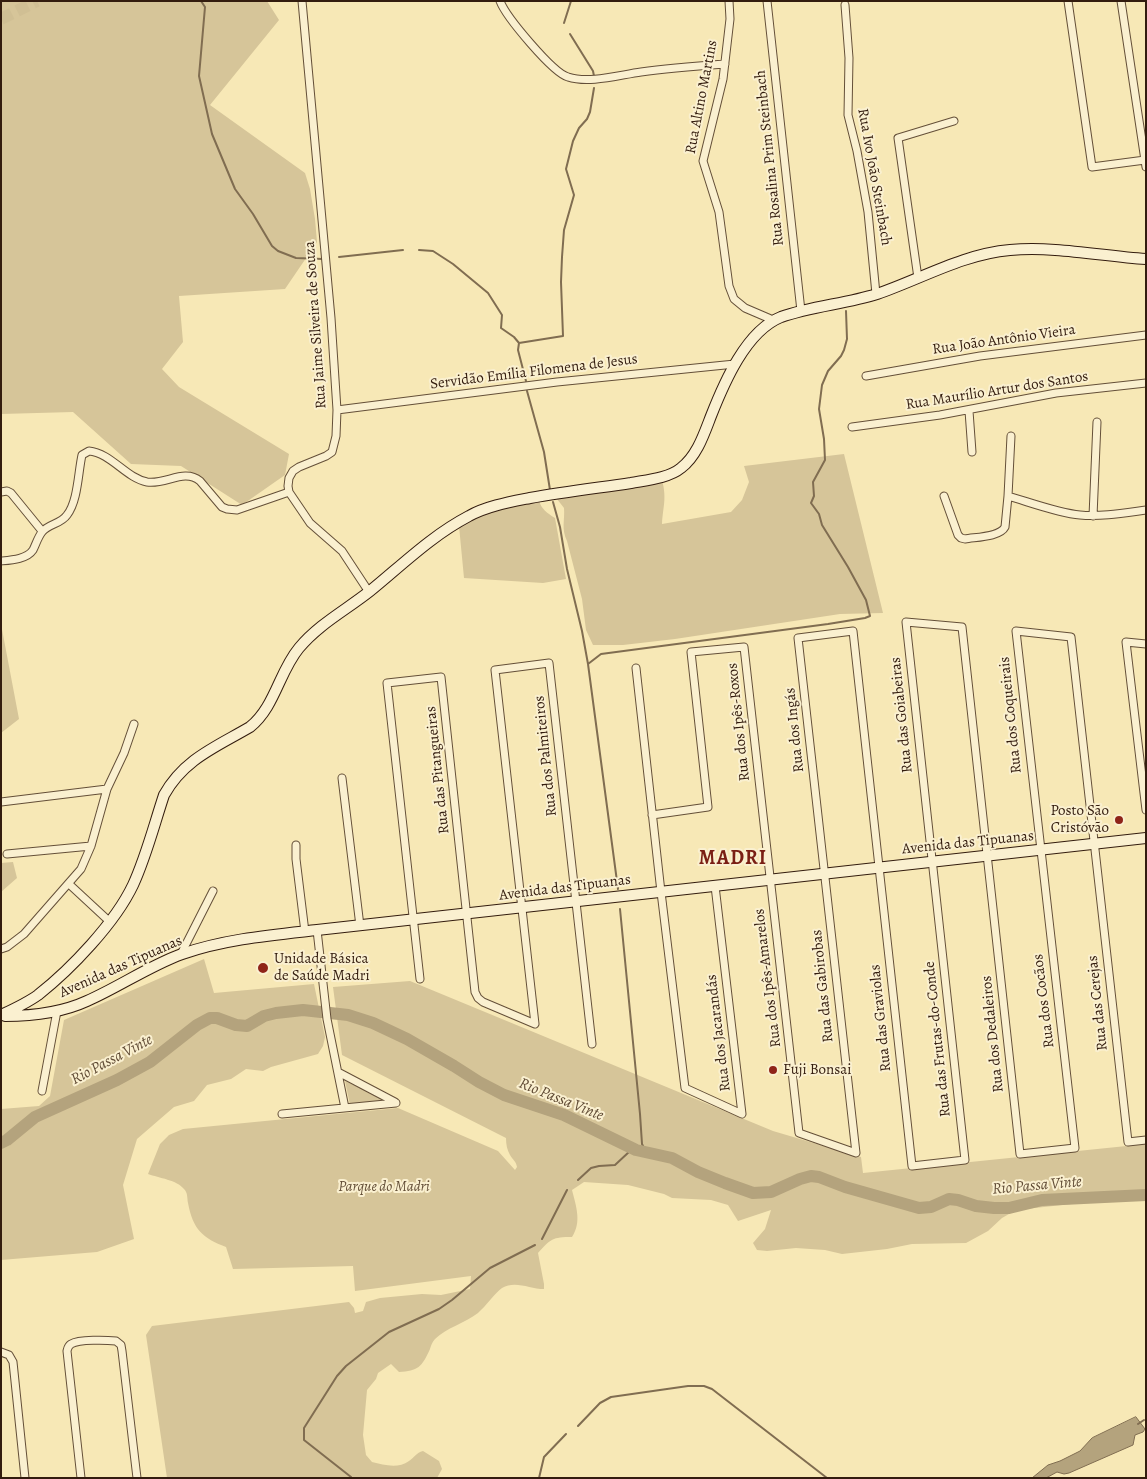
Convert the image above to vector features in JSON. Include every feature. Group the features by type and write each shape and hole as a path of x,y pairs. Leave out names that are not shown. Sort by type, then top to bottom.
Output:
{"main road":[{"path":"1,1016 50,985 82,954 110,922 135,879 164,795 180,771 193,760 250,727 258,720 264,713 286,668 299,649 326,623 370,592 434,538 470,515 504,504 542,496 642,481 665,475 681,468 699,444 719,395 735,364 764,326 773,320 801,311 876,294 976,256 1010,250 1058,250 1146,259"},
{"name":"Avenida das Tipuanas","path":"1,1016 57,1011 85,1002 181,954 235,941 317,930 1146,838"}],"street":[{"name":"Rua Jaime Silveira de Souza","path":"289,492 289,478 293,471 332,452 336,436 337,410 331,318 302,1"},
{"path":"500,1 509,18 552,67 566,77 586,80 648,71 725,64"},
{"name":"Rua Altino Martins","path":"729,1 730,19 725,64 704,152 703,166 719,212 728,276 734,298 745,308 773,320"},
{"name":"Rua Rosalina Prim Steinbach","path":"766,1 801,311"},
{"path":"1068,1 1092,167 1145,163 1121,1"},
{"name":"Rua Ivo João Steinbach","path":"845,6 849,58 848,114 868,212 876,294"},
{"path":"918,278 898,138 954,121"},
{"name":"Rua João Antônio Vieira","path":"866,376 980,356 1146,335"},
{"name":"Servidão Emília Filomena de Jesus","path":"337,410 557,382 735,364"},
{"name":"Rua Maurílio Artur dos Santos","path":"852,426 969,411 1056,394 1146,383"},
{"path":"969,411 972,452"},
{"path":"1093,516 1097,422"},
{"path":"944,496 958,535 961,538 998,534 1003,531 1008,496 1011,436"},
{"path":"1,561 27,556 32,552 42,531 68,515 74,501 82,455 89,451 101,455 141,480 148,482 188,475 196,477 222,507 227,509 237,510 289,492 310,523 345,555 370,592"},
{"path":"1,492 7,491 11,493 42,531"},
{"path":"1008,496 1073,514 1093,516 1146,510"},
{"name":"Rua das Goiabeiras","path":"932,862 906,622 962,627 987,856"},
{"name":"Rua das Graviolas","path":"853,631 912,1166"},
{"name":"Rua dos Ingás","path":"825,874 798,638 853,631"},
{"name":"Rua dos Coqueirais","path":"1040,850 1016,631 1071,637 1094,844"},
{"path":"1146,644 1126,642 1146,810"},
{"name":"Rua dos Ipês-Roxos","path":"652,815 708,807 691,652 744,647 770,880"},
{"name":"Rua dos Palmiteiros","path":"522,908 495,670 550,663 576,902"},
{"path":"636,668 661,892"},
{"name":"Rua das Pitangueiras","path":"413,920 386,683 441,677 467,914"},
{"path":"1,949 7,947 24,934 69,884 84,864 108,789 134,724"},
{"path":"342,778 360,926"},
{"path":"1,802 108,789"},
{"name":"Rua das Cerejas","path":"1094,844 1128,1142 1146,1140"},
{"path":"296,845 305,932"},
{"path":"7,854 91,846"},
{"name":"Rua dos Cocãos","path":"1040,850 1075,1148"},
{"name":"Rua dos Dedaleiros","path":"987,856 1020,1154 1075,1148"},
{"name":"Rua das Frutas-do-Conde","path":"912,1166 965,1160 932,862"},
{"name":"Rua das Gabirobas","path":"799,1133 856,1153 825,874"},
{"name":"Rua dos Ipês-Amarelos","path":"770,880 799,1133"},
{"path":"69,884 110,922"},
{"name":"Rua dos Jacarandás","path":"661,892 685,1088 742,1114 715,886"},
{"path":"181,954 213,891"},
{"path":"576,902 592,1044"},
{"path":"467,914 475,992 478,998 483,1002 535,1024 522,908"},
{"path":"413,920 420,979"},
{"path":"317,930 327,1019 345,1108"},
{"path":"42,1091 57,1011"},
{"path":"282,1114 396,1103 338,1072"},
{"path":"81,1478 67,1354 68,1348 75,1343 102,1340 116,1341 121,1345 137,1478"},
{"path":"1,1352 8,1355 13,1362 26,1478"}],"green space":[{"path":"1,1 267,1 279,20 210,105 305,173 310,189 317,242 285,289 179,296 183,342 162,369 179,387 289,454 285,475 242,505 181,466 131,464 73,412 1,414"},
{"path":"844,454 883,613 840,614 675,639 623,645 593,645 586,630 582,599 564,532 564,508 557,499 662,480 664,498 662,524 731,512 742,500 749,482 744,466"},
{"path":"539,500 541,506 555,518 566,579 543,583 464,578 459,526 482,513"},
{"path":"1,624 19,719 1,733"},
{"path":"13,862 17,878 1,892 1,863"},
{"path":"204,959 214,993 314,984 325,1037 323,1046 318,1054 263,1071 246,1069 231,1079 207,1085 194,1101 174,1107 137,1139 123,1185 134,1239 97,1252 1,1260 1,1109 39,1106 50,1096 64,1020"},
{"name":"Parque do Madri","path":"410,981 773,1131 861,1157 863,1173 1146,1144 1146,1196 1016,1210 1002,1218 988,1231 966,1243 912,1244 842,1254 825,1250 796,1248 767,1251 757,1250 753,1243 765,1229 771,1210 738,1221 728,1205 711,1200 672,1198 664,1194 628,1185 584,1182 572,1190 577,1226 572,1237 552,1240 538,1253 544,1289 517,1285 502,1288 478,1313 435,1339 419,1367 411,1371 399,1372 391,1364 378,1373 376,1379 367,1390 363,1435 366,1455 372,1462 396,1466 411,1460 423,1451 439,1461 442,1469 437,1478 167,1478 146,1335 152,1326 349,1302 354,1308 355,1313 363,1311 366,1302 380,1298 422,1294 441,1295 470,1289 471,1276 355,1291 353,1266 233,1269 226,1247 205,1236 196,1226 184,1189 172,1181 148,1174 160,1144 169,1135 183,1129 398,1108 498,1151 515,1170 517,1165 508,1151 506,1138 342,1055 333,987"},
{"path":"345,1081 383,1099 383,1101 350,1105"}],"shaded area":[{"path":"1136,1417 1145,1429 1143,1432 1135,1435 1133,1445 1069,1473 1057,1472 1046,1478 1032,1478 1048,1465 1080,1451 1092,1438"}],"waterway":[{"path":"201,1 205,7 199,76 212,134 235,189 272,246 278,251 296,258 323,259"},
{"path":"564,23 571,1"},
{"path":"570,34 593,71 594,76"},
{"path":"519,343 563,336 561,282 564,230 574,195 566,169 573,141 590,112 594,88"},
{"path":"339,257 403,250"},
{"path":"419,250 433,251 453,264 488,293 502,315 501,328 519,343"},
{"path":"588,664 601,654 828,624 870,616 866,600 822,525 819,514 811,503 814,496 813,482 825,460 819,409 822,385 828,371 844,350 847,339 846,311"},
{"path":"519,343 518,350 526,381"},
{"path":"527,391 544,452 550,490"},
{"path":"553,502 560,527 567,569 588,664 618,889"},
{"path":"620,909 642,1144 646,1152"},
{"name":"Rio Passa Vinte","path":"1,1143 35,1117 117,1080 150,1062 197,1025 210,1018 247,1026 264,1016 303,1010 348,1015 373,1023 407,1039 504,1095 564,1115 636,1150 672,1158 698,1172 753,1193 771,1192 811,1176 919,1208 931,1207 949,1199 976,1206 1009,1208 1042,1200 1146,1195"},
{"path":"578,1180 591,1168 615,1165 630,1151 636,1150"},
{"path":"542,1239 567,1190"},
{"path":"351,1477 304,1440 304,1428 337,1376 346,1366 389,1332 439,1309 490,1268 535,1245"},
{"path":"578,1426 600,1403 611,1397 688,1386 704,1386 712,1389 827,1478"},
{"path":"1138,1424 1144,1420"},
{"path":"539,1478 544,1457 566,1434"}],"tunnel":[{"path":"1,19 37,1"}],"place":[{"name":"Posto São Cristóvão","path":"1119,820"},
{"name":"Unidade Básica de Saúde Madri","path":"263,968"},
{"name":"Fuji Bonsai","path":"773,1070"}],"district":[{"name":"MADRI","path":"733,859"}]}
